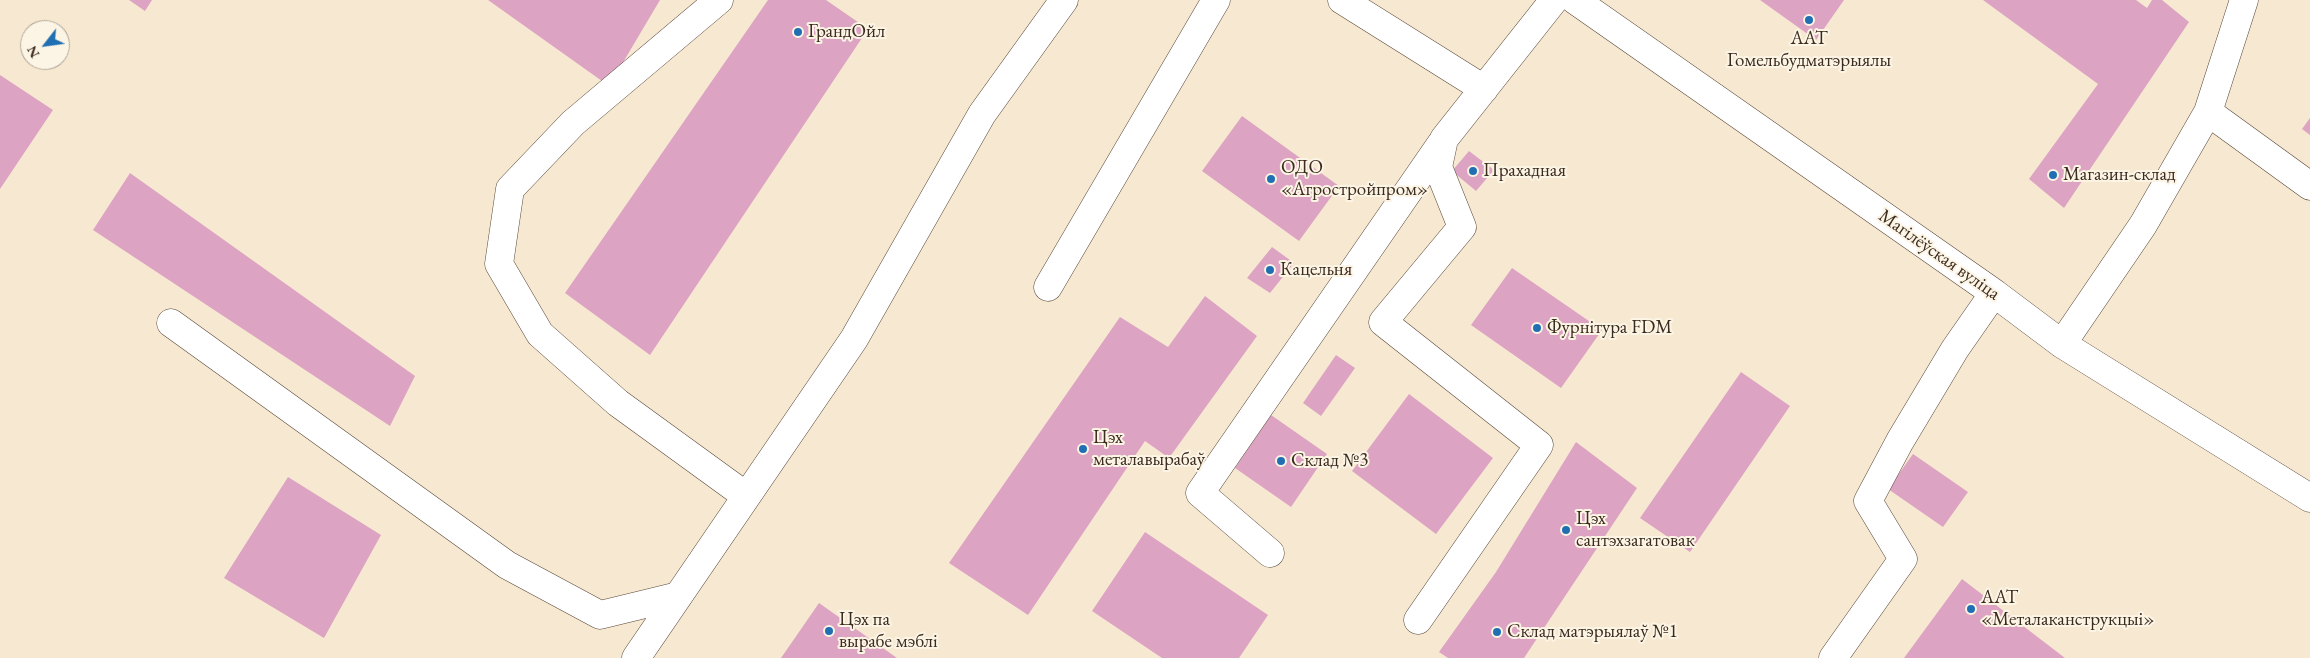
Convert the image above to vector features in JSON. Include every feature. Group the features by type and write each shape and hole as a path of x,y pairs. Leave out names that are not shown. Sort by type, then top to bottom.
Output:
{"street":[{"path":"719,0 574,123 510,189 499,264 540,334 618,403 746,496"},
{"path":"636,658 854,339 982,114 1064,0"},
{"path":"1048,288 1216,0"},
{"path":"1342,0 1484,89"},
{"path":"1270,554 1200,493 1444,139 1554,0"},
{"name":"Магілёўская вуліца","path":"1576,0 1994,293 2062,344 2310,498"},
{"path":"2062,344 2143,225 2208,112 2244,0"},
{"path":"2208,112 2310,186"},
{"path":"1418,620 1539,445 1383,322 1462,227 1438,167 1444,139"},
{"path":"1833,658 1902,559 1868,501 1900,441 1955,349 1994,293"},
{"path":"171,323 508,565 600,615 678,596"}],"building":[{"path":"129,0 152,0 145,11"},
{"path":"488,0 660,0 609,86"},
{"path":"768,0 826,0 868,29 650,355 565,293"},
{"name":"ААТ Гомельбудматэрыялы","path":"1760,0 1844,0 1816,40"},
{"path":"1983,0 2136,0 2147,8 2152,0 2162,0 2189,22 2064,208 2029,179 2098,84"},
{"path":"0,75 53,110 0,189"},
{"name":"ОДО «Агростройпром»","path":"1242,116 1339,186 1299,241 1202,171"},
{"path":"2310,118 2310,135 2302,129"},
{"name":"Прахадная","path":"1469,151 1494,170 1476,191 1452,171"},
{"path":"130,173 415,376 390,426 93,230"},
{"name":"Кацельня","path":"1272,247 1294,263 1270,293 1247,278"},
{"name":"Фурнітура FDM","path":"1512,268 1602,330 1561,388 1471,325"},
{"name":"Цэх металавырабаў","path":"1205,296 1257,336 1169,458 1145,441 1028,615 949,563 1120,317 1168,347"},
{"path":"1336,355 1355,368 1321,416 1303,403"},
{"path":"1741,372 1790,406 1690,552 1640,518"},
{"path":"1409,394 1493,458 1436,534 1352,471"},
{"name":"Склад №3","path":"1271,415 1327,454 1291,507 1235,468"},
{"name":"Цэх сантэхзагатовак","path":"1576,442 1637,488 1524,658 1448,658 1439,652 1496,572"},
{"path":"1913,454 1968,492 1943,527 1888,489"},
{"path":"288,477 381,535 324,638 224,578"},
{"path":"1145,532 1268,615 1239,658 1162,658 1092,611"},
{"name":"ААТ «Металаканструкцыі»","path":"1962,579 2065,658 1904,658"},
{"name":"Цэх па вырабе мэблі","path":"819,603 897,658 781,658"}],"place":[{"name":"ААТ Гомельбудматэрыялы","path":"1809,20"},
{"name":"ГрандОйл","path":"798,32"},
{"name":"Прахадная","path":"1473,171"},
{"name":"Магазин-склад","path":"2053,175"},
{"name":"ОДО «Агростройпром»","path":"1271,179"},
{"name":"Кацельня","path":"1270,270"},
{"name":"Фурнітура FDM","path":"1537,328"},
{"name":"Цэх металавырабаў","path":"1083,449"},
{"name":"Склад №3","path":"1281,461"},
{"name":"Цэх сантэхзагатовак","path":"1566,530"},
{"name":"ААТ «Металаканструкцыі»","path":"1971,609"},
{"name":"Цэх па вырабе мэблі","path":"829,631"},
{"name":"Склад матэрыялаў №1","path":"1497,632"}]}
